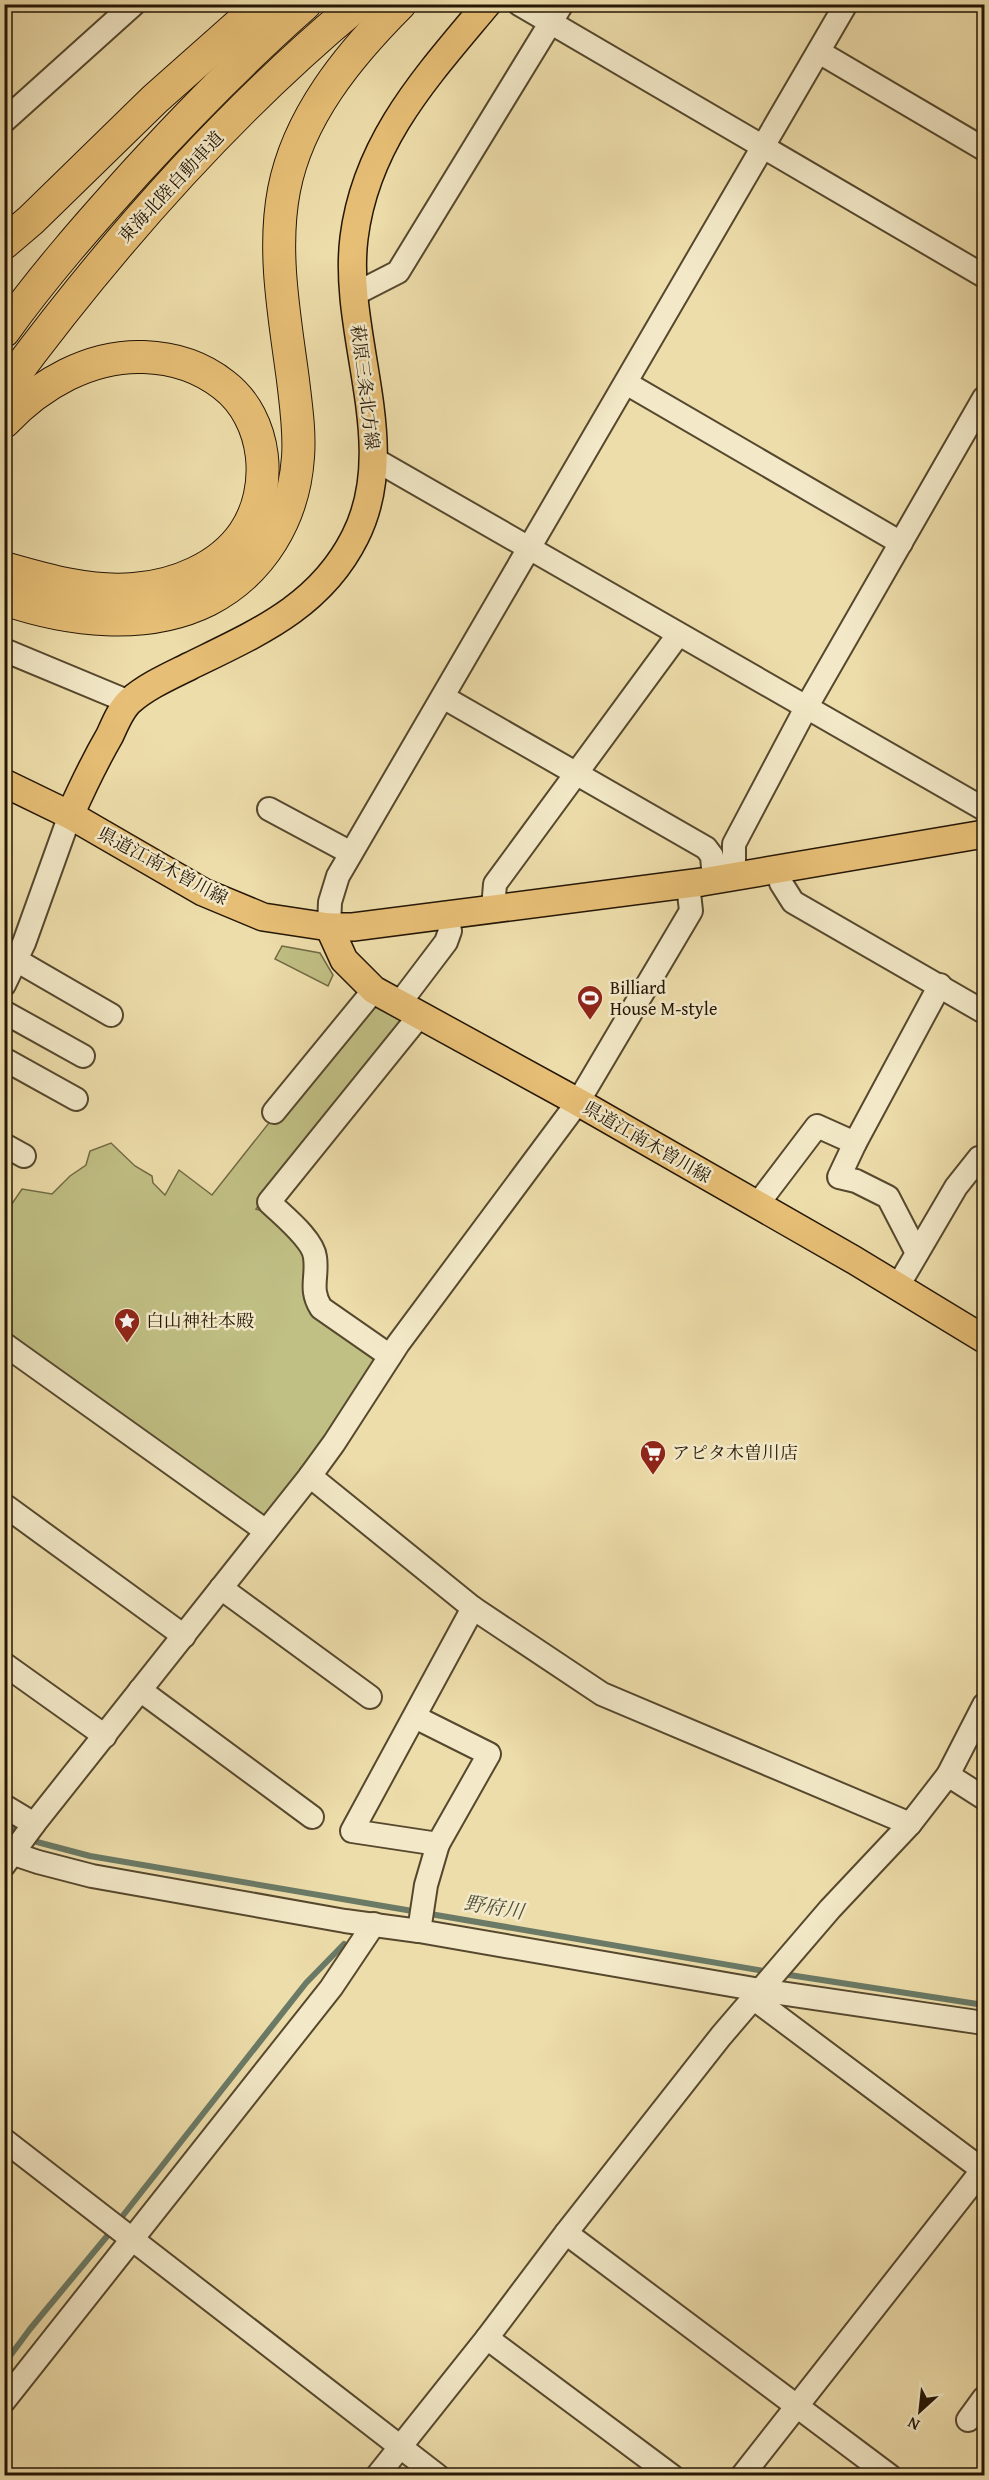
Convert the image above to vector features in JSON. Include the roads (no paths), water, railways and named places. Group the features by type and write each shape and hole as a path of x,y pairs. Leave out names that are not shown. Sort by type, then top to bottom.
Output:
{"highway":[{"path":"4,243 31,220 155,99 262,4"},
{"name":"東海北陸自動車道","path":"4,331 100,212 180,124 269,35 305,4"},
{"name":"東海北陸自動車道","path":"4,388 130,228 210,143 308,46 358,4"},
{"path":"4,599 71,616 118,619 158,616 196,606 227,590 249,572 268,548 282,523 293,494 298,457 298,422 280,271 280,226 284,191 292,156 307,123 348,61 400,4"},
{"path":"4,422 40,390 86,366 112,358 163,358 188,364 207,374 225,386 241,404 256,430 263,459 263,483 256,509 244,533 225,554 199,572 167,584 133,590 93,588 46,580 4,568"}],"main road":[{"name":"萩原三条北方線","path":"70,815 86,779 129,702 165,679 282,618 324,583 342,561 366,511 372,486 374,459 353,295 354,239 360,207 378,153 407,103 487,4"},
{"name":"県道江南木曽川線","path":"4,783 70,815 203,892 262,917 329,927 352,927 447,916 688,884 984,834"},
{"name":"県道江南木曽川線","path":"329,927 344,960 374,990 578,1102 898,1286 984,1339"}],"street":[{"path":"519,4 557,14 763,147 984,276"},
{"path":"329,927 332,894 338,876 846,4"},
{"path":"4,121 123,7"},
{"path":"353,295 398,272 557,14"},
{"path":"819,52 984,149"},
{"path":"626,384 901,543"},
{"path":"724,877 734,844 807,706 984,398"},
{"path":"374,459 984,809"},
{"path":"493,909 495,884 678,635"},
{"path":"4,650 129,702"},
{"path":"443,697 706,848 724,877"},
{"path":"268,809 351,853"},
{"path":"4,985 16,960 70,815"},
{"path":"778,869 781,883 793,902 984,1012"},
{"path":"18,1844 310,1476 390,1356 578,1102 691,911 688,884"},
{"path":"390,1356 321,1308 314,1297 315,1255 310,1243 269,1202 410,1010 446,942 450,931 447,916"},
{"path":"16,960 111,1015"},
{"path":"916,1254 888,1197 856,1181 839,1178 855,1143 940,985"},
{"path":"274,1112 374,990"},
{"path":"4,1012 83,1056"},
{"path":"4,1059 76,1099"},
{"path":"757,1205 817,1126 855,1143"},
{"path":"4,1145 24,1156"},
{"path":"898,1286 956,1186 978,1167"},
{"path":"4,1344 266,1531"},
{"path":"310,1476 472,1608 602,1694 910,1824"},
{"path":"4,1505 184,1636"},
{"path":"221,1588 370,1697"},
{"path":"438,1844 352,1831 472,1608"},
{"path":"4,1664 105,1736"},
{"path":"140,1690 312,1817"},
{"path":"377,2475 759,1991 830,1909 910,1824 948,1775 984,1705"},
{"path":"415,1716 489,1754 438,1844 421,1918"},
{"path":"948,1775 984,1798"},
{"path":"4,1806 18,1844 92,1876 345,1921 374,1924 421,1918 759,1991 984,2023"},
{"path":"4,2401 331,1988 374,1924"},
{"path":"742,2475 984,2169 759,1991"},
{"path":"4,2140 438,2475"},
{"path":"566,2233 890,2475"},
{"path":"487,2338 672,2475"},
{"path":"968,2420 984,2398"}],"waterway":[{"name":"野府川","path":"4,1823 37,1842 90,1856 770,1972"},
{"path":"121,2218 306,1983 344,1944"},
{"name":"野府川","path":"783,1974 984,2005"},
{"path":"4,2364 108,2235"}],"place":[{"name":"Billiard House M-style","path":"590,1021"},
{"name":"白山神社本殿","path":"127,1344"},
{"name":"アピタ木曽川店","path":"653,1476"}]}
